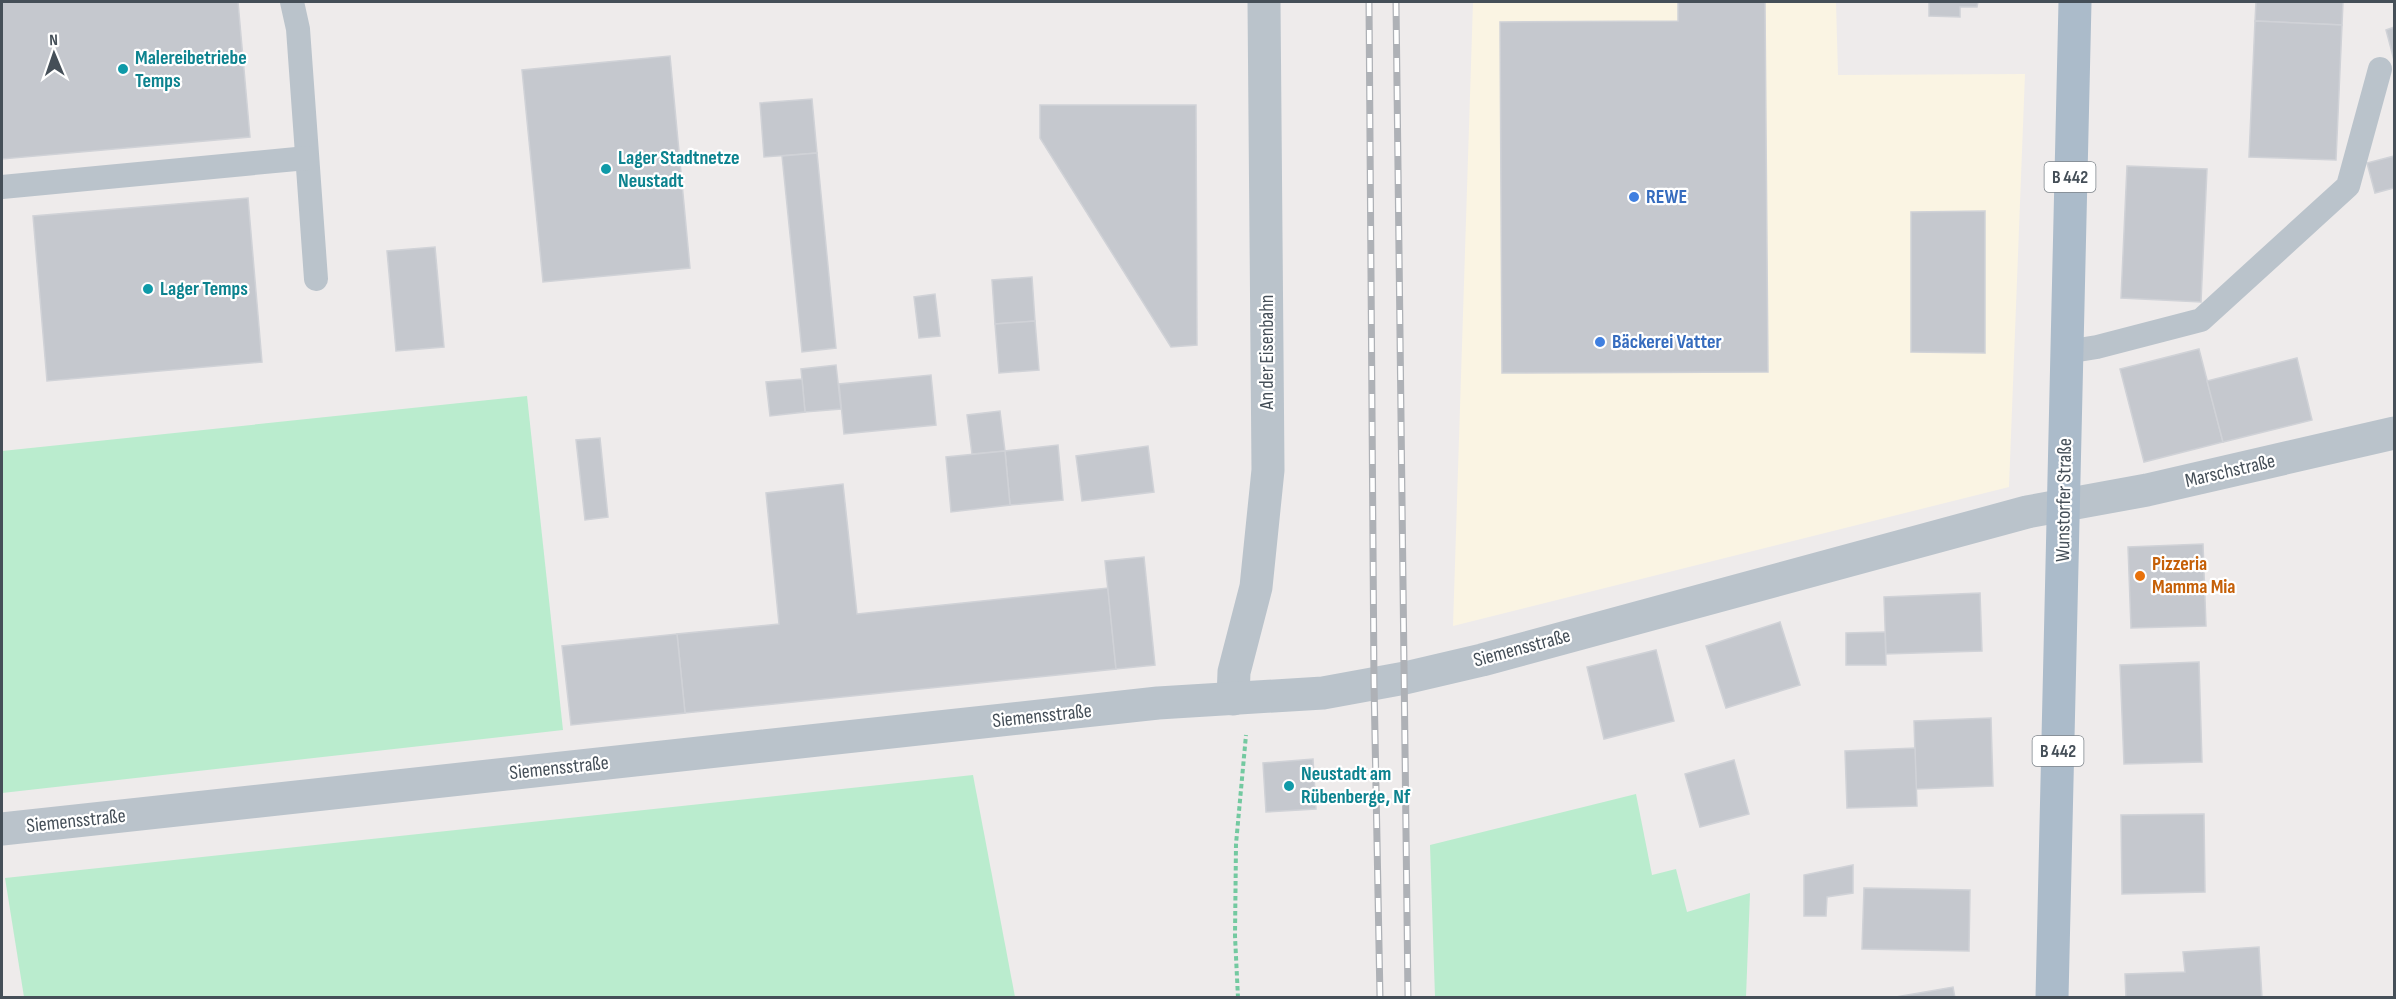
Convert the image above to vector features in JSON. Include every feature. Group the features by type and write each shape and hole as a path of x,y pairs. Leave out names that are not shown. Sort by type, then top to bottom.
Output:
{"main road":[{"name":"Wunstorfer Straße","path":"2052,998 2074,2"}],"street":[{"name":"An der Eisenbahn","path":"1241,698 1234,672 1256,587 1268,470 1264,2"},
{"name":"Marschstraße","path":"2064,504 2146,490 2394,433"},
{"name":"Siemensstraße","path":"2,829 1146,704 1323,693 1405,678 1482,660 1948,532 2064,504"}],"lane":[{"path":"292,2 298,29 316,279"},
{"path":"2066,352 2097,347 2201,320 2348,186 2380,69"},
{"path":"2,187 307,158"}],"path":[{"path":"1238,998 1235,936 1241,698"}],"shaded area":[{"path":"1473,2 1836,2 1838,75 2025,74 2009,487 1453,626"}],"green space":[{"path":"527,396 563,730 2,793 2,451"},
{"path":"973,775 1015,997 24,997 5,878"},
{"path":"1636,794 1652,875 1676,869 1687,912 1750,893 1746,997 1435,997 1430,845"}],"building":[{"name":"Malereibetriebe Temps","path":"2,2 238,2 250,137 2,159"},
{"name":"REWE","path":"1678,2 1765,2 1768,372 1502,373 1500,22 1678,21"},
{"path":"1929,2 1978,2 1977,7 1960,7 1960,17 1929,16"},
{"path":"2256,2 2343,2 2342,25 2255,21"},
{"path":"2255,21 2342,25 2336,160 2249,157"},
{"path":"2394,27 2394,60 2386,30"},
{"name":"Lager Stadtnetze Neustadt","path":"670,56 690,268 543,282 522,70"},
{"path":"812,99 817,153 764,157 760,103"},
{"path":"1040,105 1196,105 1197,345 1171,347 1040,138"},
{"path":"817,153 836,348 802,352 782,156"},
{"path":"2394,156 2394,188 2375,193 2367,163"},
{"path":"2127,166 2207,169 2201,302 2121,298"},
{"name":"Lager Temps","path":"248,198 262,362 47,381 33,216"},
{"path":"1985,211 1985,353 1911,352 1911,212"},
{"path":"435,247 444,347 396,351 387,251"},
{"path":"1032,277 1035,321 995,324 992,280"},
{"path":"935,294 940,336 919,338 914,297"},
{"path":"1035,321 1039,370 999,373 995,324"},
{"path":"2199,349 2223,442 2144,462 2120,369"},
{"path":"2297,358 2312,420 2223,442 2207,381"},
{"path":"836,365 841,409 805,412 801,369"},
{"path":"931,375 936,425 844,434 839,384"},
{"path":"802,379 805,412 770,416 766,382"},
{"path":"1000,411 1005,451 972,454 967,415"},
{"path":"600,438 608,517 585,520 576,440"},
{"path":"1058,445 1063,500 1010,505 1005,451"},
{"path":"1148,446 1154,492 1082,501 1076,456"},
{"path":"1005,451 1010,505 951,512 946,457"},
{"path":"843,484 857,614 1108,588 1116,669 685,713 677,634 779,624 766,493"},
{"path":"2203,544 2206,626 2131,628 2128,547"},
{"path":"1144,557 1155,665 1116,669 1105,561"},
{"path":"1980,593 1982,651 1886,654 1884,597"},
{"path":"1780,622 1800,685 1726,708 1706,646"},
{"path":"1885,632 1886,665 1846,665 1846,633"},
{"path":"677,634 685,713 571,725 562,646"},
{"path":"1656,650 1674,721 1604,739 1587,667"},
{"path":"2199,662 2202,762 2124,764 2120,665"},
{"path":"1991,718 1993,786 1916,789 1914,721"},
{"path":"1915,748 1917,806 1847,808 1845,751"},
{"name":"Neustadt am Rübenberge, Nf","path":"1313,759 1316,809 1266,812 1263,763"},
{"path":"1734,760 1749,814 1700,827 1685,774"},
{"path":"2204,814 2205,892 2122,894 2121,815"},
{"path":"1853,865 1853,893 1827,897 1826,916 1804,916 1804,875"},
{"path":"1864,888 1970,890 1969,951 1862,949"},
{"path":"2259,947 2262,998 2126,998 2125,974 2185,972 2183,952"},
{"path":"1953,987 1955,998 1890,998"}],"railway":[{"path":"1369,2 1374,683 1380,998"},
{"path":"1396,2 1408,998"}],"place":[{"name":"Malereibetriebe Temps","path":"123,69"},
{"name":"Lager Stadtnetze Neustadt","path":"606,169"},
{"name":"REWE","path":"1634,197"},
{"name":"Lager Temps","path":"148,289"},
{"name":"Bäckerei Vatter","path":"1600,342"},
{"name":"Pizzeria Mamma Mia","path":"2140,576"},
{"name":"Neustadt am Rübenberge, Nf","path":"1289,786"}]}
